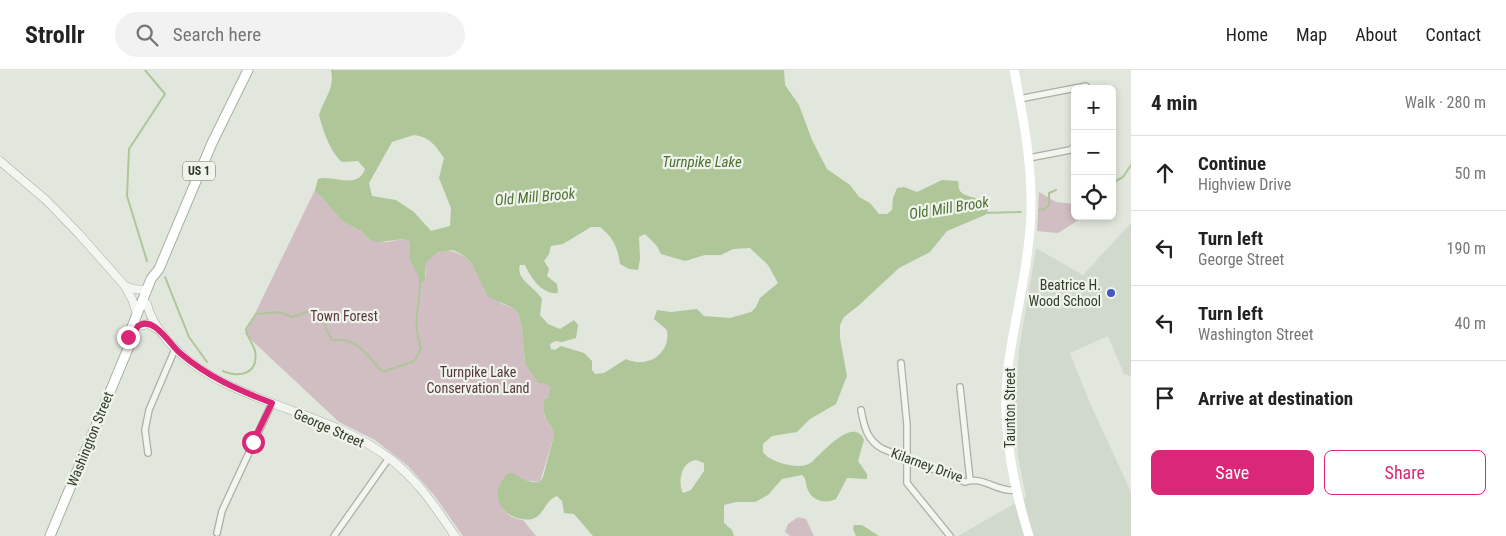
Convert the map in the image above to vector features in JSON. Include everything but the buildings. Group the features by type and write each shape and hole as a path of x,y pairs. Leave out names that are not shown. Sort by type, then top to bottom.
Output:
{"main road":[{"name":"Washington Street","path":"129,342 128,337 151,279 156,274 212,143 248,70"},
{"name":"Taunton Street","path":"1014,70 1029,158 1031,201 1030,236 1008,368 1006,391 1008,440 1016,490 1029,536"},
{"name":"Washington Street","path":"50,536 129,342 138,326 157,280 156,274"}],"street":[{"path":"1019,98 1071,88"},
{"path":"1029,158 1062,152 1071,148"},
{"path":"0,161 64,218 125,286 137,314"},
{"path":"125,286 147,290"},
{"name":"George Street","path":"147,304 159,330 175,349 199,369 215,379 333,427 389,458 422,490 455,536"},
{"path":"138,326 148,324 159,330"},
{"path":"148,453 145,430 149,410 175,349"},
{"path":"901,363 907,425 906,483 950,536"},
{"path":"960,387 970,480"},
{"path":"217,533 222,511 272,403"},
{"name":"Kilarney Drive","path":"861,410 870,438 879,446 965,482 975,479 1006,491 1016,490"},
{"path":"334,536 389,458"}],"shaded area":[{"path":"1131,223 1131,376 1124,374 1108,336 1070,353 1089,401 1131,492 1131,536 958,536 1026,497 1018,456 1015,408 1019,350 1036,248 1083,275"}],"green space":[{"name":"Town Forest","path":"315,190 342,221 361,231 370,240 387,242 404,239 410,242 409,257 426,277 426,261 435,254 444,251 462,256 476,270 484,290 502,304 513,308 518,313 522,328 525,364 538,383 544,382 552,386 548,398 544,399 544,415 554,435 540,482 521,480 511,472 506,474 500,488 499,498 505,512 523,520 536,536 463,536 434,495 408,466 375,440 339,422 245,334"},
{"path":"1039,192 1056,202 1071,204 1071,220 1079,220 1058,233 1037,231"},
{"path":"798,517 806,519 814,536 790,536 785,532 788,524"}],"water":[{"name":"Turnpike Lake","path":"331,70 784,70 785,85 799,105 812,140 827,169 850,185 859,197 870,203 879,214 887,214 892,210 893,198 897,188 904,187 917,192 942,180 958,181 961,192 988,205 985,215 947,231 930,252 899,268 844,317 840,325 840,338 847,376 836,404 810,419 797,432 772,436 763,444 763,452 772,459 794,466 801,466 812,462 829,445 845,434 859,433 864,440 858,461 867,474 867,479 847,478 836,499 824,501 816,499 810,494 805,478 802,475 782,479 768,495 755,502 736,502 724,505 724,523 732,530 734,536 593,536 574,514 564,513 562,501 557,496 550,501 539,515 532,519 518,519 506,512 499,501 498,495 501,482 506,474 511,472 528,481 536,482 540,482 543,477 554,435 544,414 544,399 548,398 551,387 544,383 538,383 525,364 522,328 518,313 513,308 489,297 472,264 467,259 452,250 438,252 426,262 425,281 421,282 409,257 410,242 404,239 378,242 370,240 361,231 342,221 315,190 318,179 331,178 351,181 361,176 365,169 358,161 342,162 334,153 325,134 319,115 332,83","holes":["414,135 432,142 444,158 439,178 451,208 450,226 431,231 414,212 396,200 372,196 369,183 392,142","591,227 600,227 614,243 620,264 629,269 638,270 640,259 639,237 645,234 657,246 661,254 685,261 705,255 721,255 733,249 750,248 768,265 778,283 760,298 756,307 751,312 730,318 704,316 697,309 671,312 657,310 654,319 667,330 667,339 661,352 649,361 634,362 626,359 604,373 595,374 592,370 592,361 584,353 561,346 555,350 551,349 550,344 555,341 562,342 576,338 578,325 574,320 560,329 548,324 540,315 542,299 520,275 520,265 525,265 538,285 547,291 558,293 557,284 547,276 549,269 544,261 549,254 551,246 563,244","696,460 704,463 704,471 691,490 683,493 681,488 682,472 691,461"]},
{"path":"854,525 862,525 879,536 856,536 853,529"}],"waterway":[{"name":"Old Mill Brook","path":"145,70 165,94 129,149 127,196 147,261"},
{"name":"Old Mill Brook","path":"1116,181 1123,177 1131,165"},
{"name":"Old Mill Brook","path":"1039,210 1045,209 1049,205 1049,193 1056,190"},
{"name":"Old Mill Brook","path":"984,213 1021,212"},
{"name":"Old Mill Brook","path":"165,277 189,337 207,362"},
{"name":"Old Mill Brook","path":"223,371 242,374 254,365 255,351 246,329 256,314 280,312 292,317 316,309 324,315 326,329 332,340 346,340 353,343 363,350 383,372 411,362 415,360 421,348 417,328 420,279"}],"place":[{"name":"Beatrice H. Wood School","path":"1111,293"}],"route":[{"path":"128,337 129,342 138,326 148,324 159,330 175,349 199,369 215,379 272,403 253,442"}],"park label":[{"name":"Turnpike Lake Conservation Land","path":"478,380"}]}
